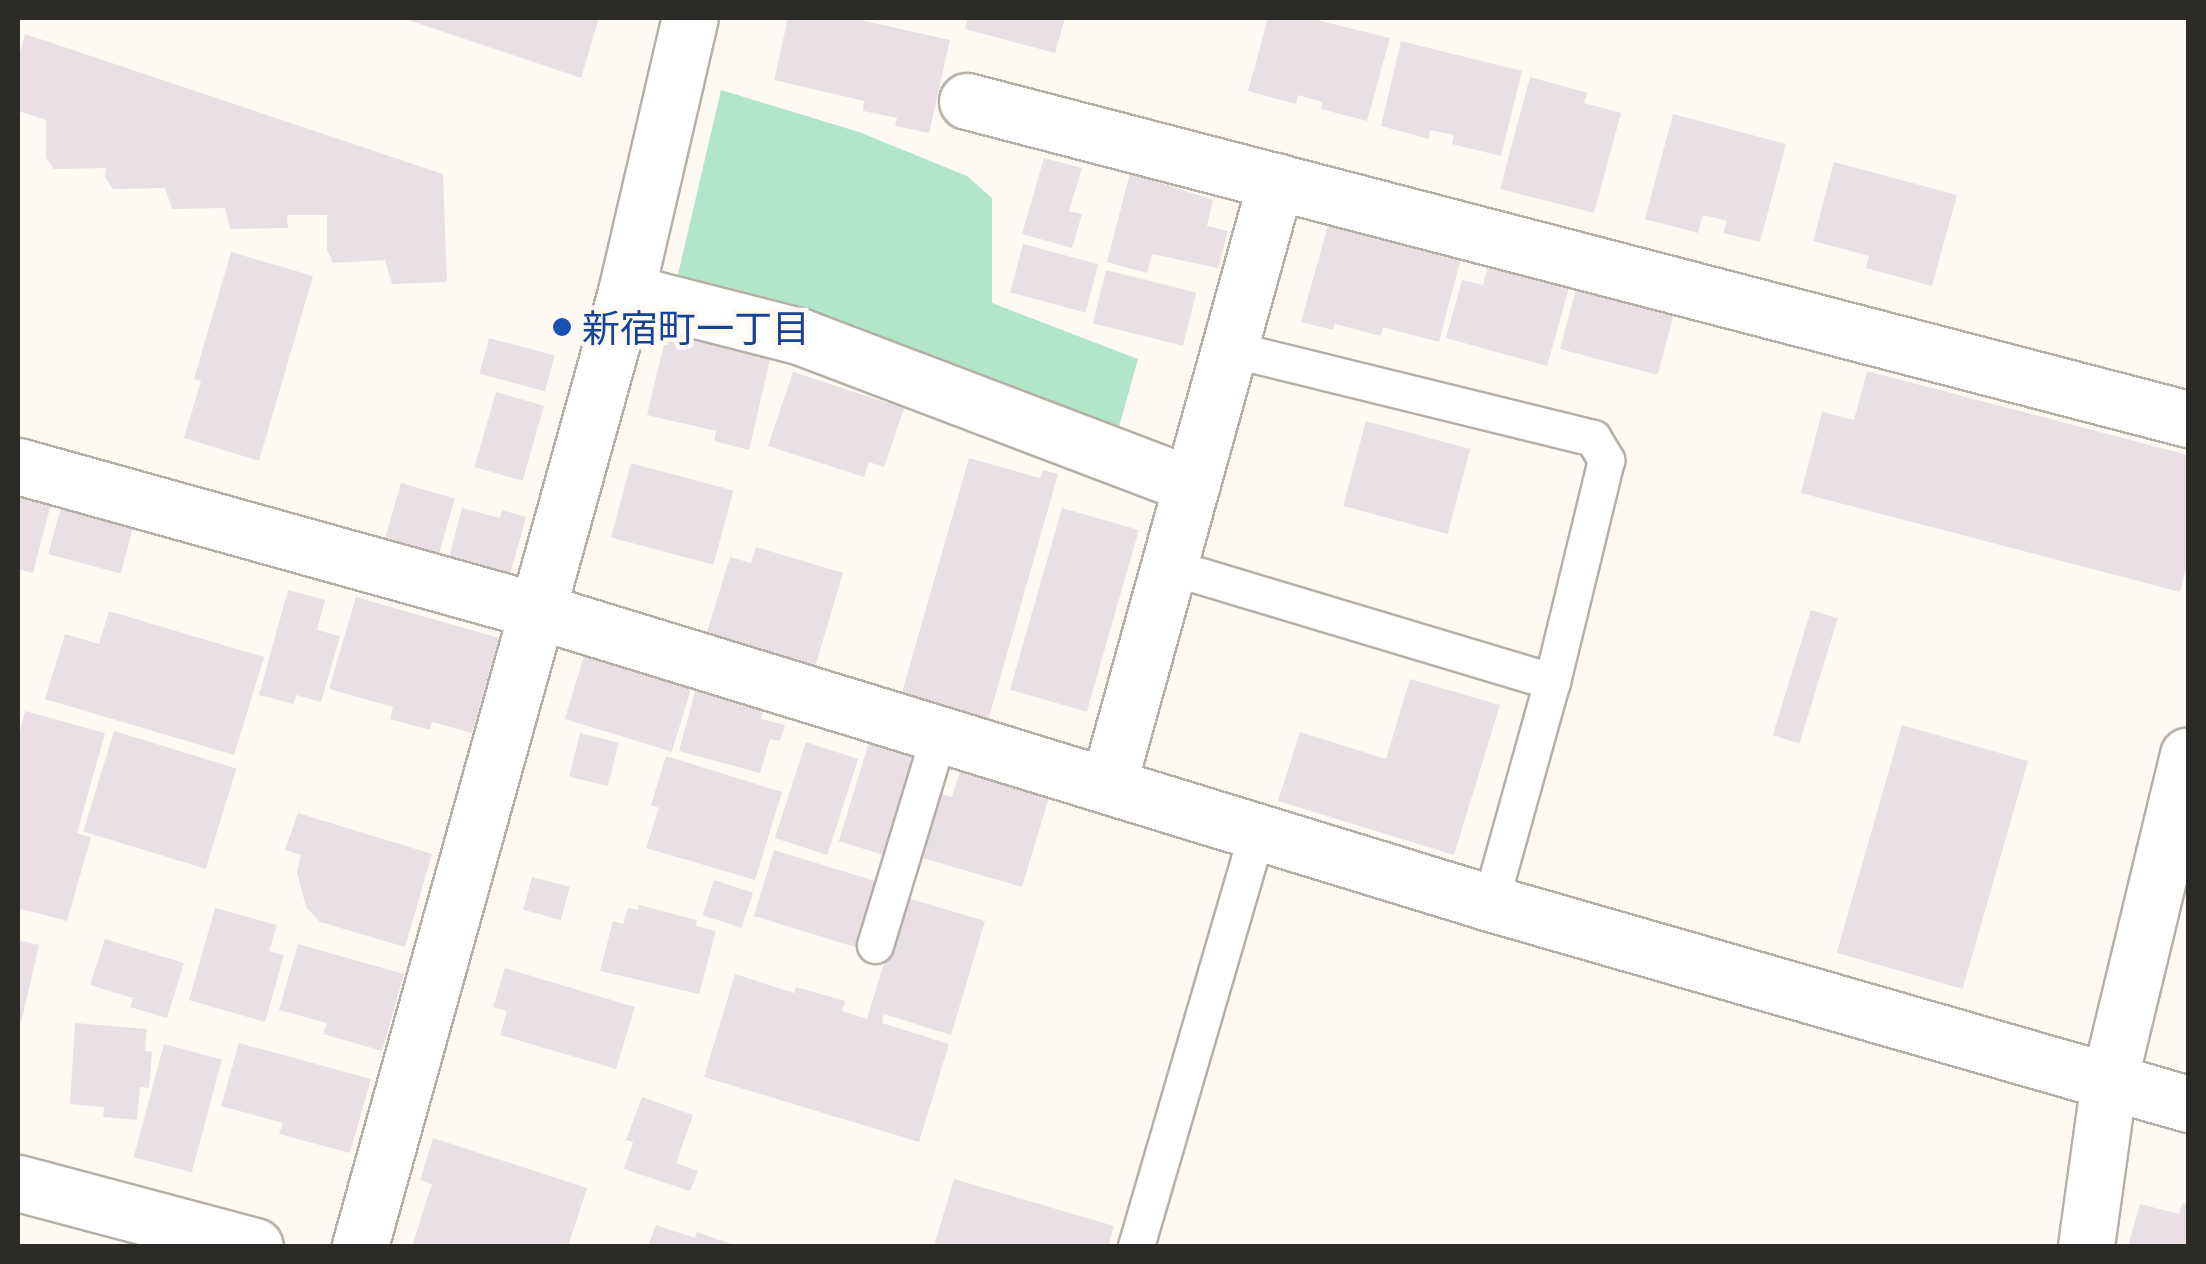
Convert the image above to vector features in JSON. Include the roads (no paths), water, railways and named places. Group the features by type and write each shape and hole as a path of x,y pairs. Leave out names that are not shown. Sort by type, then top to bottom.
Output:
{"street":[{"path":"360,1246 626,292 690,18"},
{"path":"967,101 2188,419"},
{"path":"1108,785 1276,180"},
{"path":"626,292 799,336 1192,485"},
{"path":"18,466 538,611 1490,903 2188,1104"},
{"path":"2086,1246 2109,1081 2181,829 2188,755"},
{"path":"18,1183 255,1246"}],"lane":[{"path":"1231,349 1593,438 1606,460 1552,681 1490,903"},
{"path":"1171,567 1552,681"},
{"path":"875,945 938,734"},
{"path":"1136,1246 1257,832"}],"place":[{"name":"新宿町一丁目","path":"562,327"}]}
